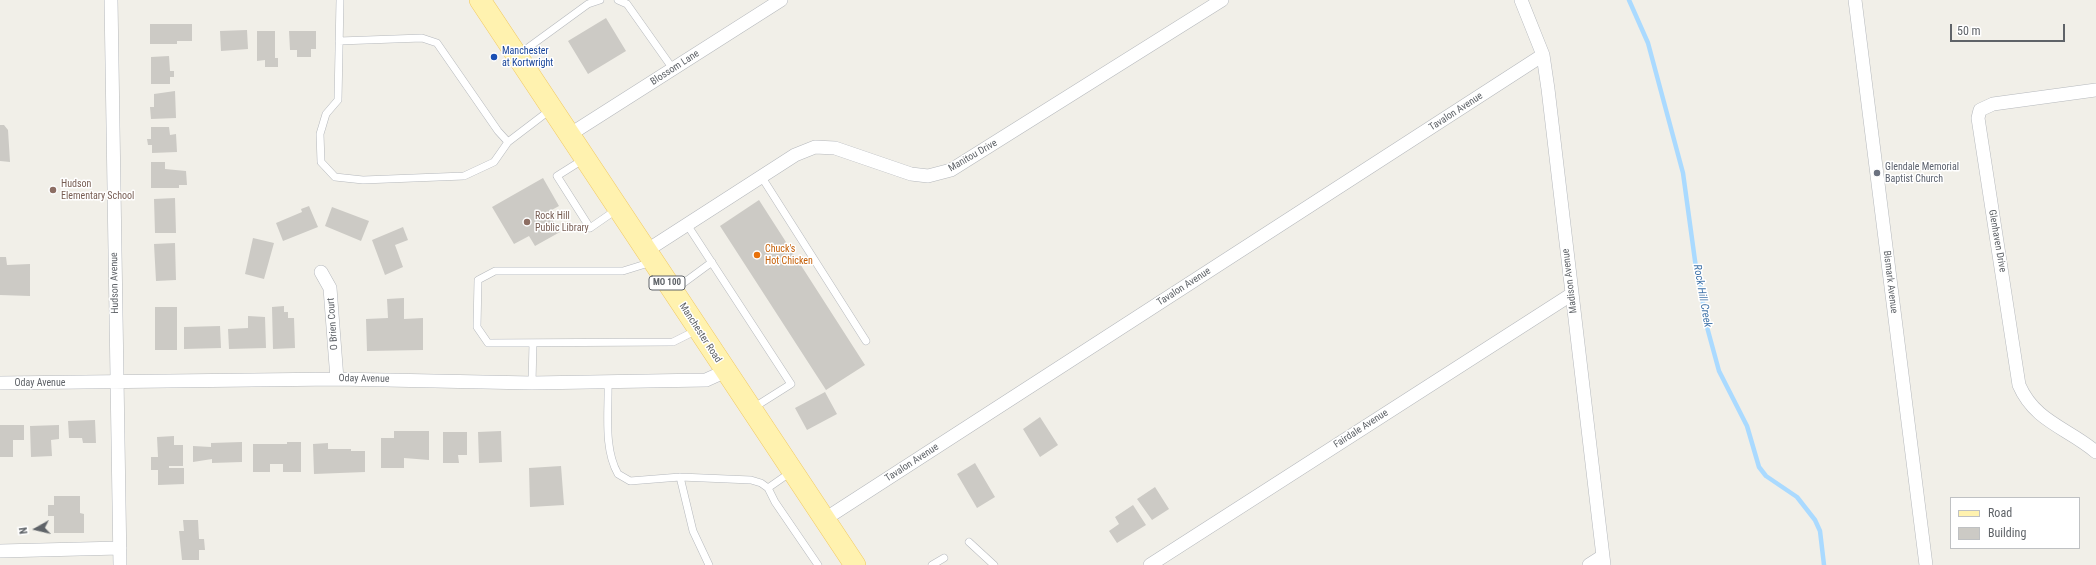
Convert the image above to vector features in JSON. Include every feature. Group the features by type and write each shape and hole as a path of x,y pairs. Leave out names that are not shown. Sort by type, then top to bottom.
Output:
{"main road":[{"name":"Manchester Road","path":"480,0 649,257 855,565"}],"street":[{"name":"Hudson Avenue","path":"111,0 120,565"},
{"name":"Blossom Lane","path":"569,135 781,0"},
{"name":"Manitou Drive","path":"649,257 686,223 795,154 815,147 835,148 911,174 928,176 951,170 1222,0"},
{"name":"Madison Avenue","path":"1521,0 1543,55 1604,560"},
{"name":"Bismark Avenue","path":"1855,0 1926,565"},
{"name":"Tavalon Avenue","path":"825,519 1543,55"},
{"name":"Glenhaven Drive","path":"2096,90 1993,104 1980,110 1978,118 2019,385 2025,398 2046,420 2075,437 2096,452"},
{"name":"O Brien Court","path":"321,272 330,288 337,379"},
{"name":"Fairdale Avenue","path":"1150,565 1572,294"},
{"name":"Oday Avenue","path":"0,383 337,379 532,383 706,380 726,371"},
{"path":"0,551 120,548"},
{"path":"1589,565 1604,560"}],"lane":[{"path":"340,0 338,100 326,114 320,134 321,162 335,177 363,180 464,176 494,162 508,142 552,109"},
{"path":"516,56 588,4 600,0"},
{"path":"618,0 627,4 673,69"},
{"path":"339,41 422,38 437,43 498,131 508,142"},
{"path":"585,158 557,176 590,228 618,209"},
{"path":"761,176 866,341"},
{"path":"686,223 791,384 751,409"},
{"path":"649,257 623,272 495,271 478,280 477,327 488,344 673,342 698,329"},
{"path":"673,291 712,262"},
{"path":"532,383 533,343"},
{"path":"608,381 609,438 612,460 618,474 630,481 680,477 751,480 761,483 768,488 775,502 818,565"},
{"path":"768,488 792,471"},
{"path":"680,477 693,531 709,565"},
{"path":"969,542 994,565"},
{"path":"932,565 944,558"}],"building":[{"path":"606,18 626,51 588,74 568,41"},
{"path":"150,24 192,24 192,41 177,41 177,44 150,44"},
{"path":"247,30 248,49 221,51 220,31"},
{"path":"257,31 275,31 275,58 278,58 278,67 265,67 265,60 257,61"},
{"path":"289,31 316,31 316,49 311,49 311,57 297,57 297,50 290,50"},
{"path":"169,56 170,71 174,71 174,77 170,77 170,84 151,84 151,57"},
{"path":"175,91 176,118 151,119 150,107 154,107 154,94"},
{"path":"0,125 4,125 8,130 10,162 0,161"},
{"path":"151,127 169,127 170,135 176,134 177,152 152,153 152,145 148,145 147,139 151,139"},
{"path":"151,162 165,162 165,169 186,171 187,185 179,185 179,188 151,188"},
{"name":"Rock Hill Public Library","path":"543,178 559,206 548,212 560,232 535,246 529,236 514,244 492,207"},
{"path":"175,198 176,233 155,233 154,199"},
{"path":"759,200 865,365 826,390 720,226"},
{"path":"309,206 318,227 283,241 276,223 302,212 301,209"},
{"path":"332,207 369,221 361,241 325,226"},
{"path":"403,227 408,240 395,245 403,267 385,275 372,240"},
{"path":"253,238 274,243 264,279 245,274"},
{"path":"175,243 176,280 156,281 154,244"},
{"path":"0,257 6,257 7,265 30,264 30,296 0,295"},
{"path":"404,298 404,319 423,318 423,350 367,351 366,319 388,318 387,299"},
{"path":"284,306 284,312 288,312 288,318 294,318 295,348 273,349 272,307"},
{"path":"155,307 177,307 177,350 155,350"},
{"path":"248,316 265,317 266,348 229,349 228,329 248,328"},
{"path":"220,326 221,348 184,349 184,327"},
{"path":"825,392 837,414 807,430 795,408"},
{"path":"1040,417 1058,445 1040,457 1023,429"},
{"path":"95,420 96,443 83,443 82,438 69,438 68,421"},
{"path":"0,425 24,425 24,440 13,440 13,457 0,457"},
{"path":"59,425 59,439 51,440 52,456 31,457 30,426"},
{"path":"394,431 429,431 429,460 404,458 404,468 381,468 381,438 394,438"},
{"path":"501,431 502,462 479,463 478,432"},
{"path":"443,432 467,432 467,455 458,455 459,463 443,463"},
{"path":"174,436 174,445 183,445 183,466 169,466 169,468 184,468 184,484 158,485 158,470 151,470 151,457 158,457 157,437"},
{"path":"242,442 242,462 212,463 212,459 193,462 193,446 211,447 211,443"},
{"path":"287,442 301,442 301,472 283,472 283,464 270,464 270,472 253,472 253,444 287,444"},
{"path":"328,443 328,449 351,449 351,451 365,451 365,472 314,474 313,444"},
{"path":"975,463 995,497 977,508 957,474"},
{"path":"561,466 564,505 530,507 529,468"},
{"path":"1155,487 1169,509 1152,520 1137,499"},
{"path":"54,496 80,496 80,513 84,514 84,533 54,533 54,516 48,516 48,505 54,505"},
{"path":"1133,505 1146,525 1117,543 1109,531 1119,524 1115,517"},
{"path":"183,520 198,520 199,539 204,539 205,550 199,550 199,560 182,560 179,531 184,531"}],"waterway":[{"name":"Rock Hill Creek","path":"1629,0 1648,43 1683,173 1696,268 1702,291 1704,316 1719,371 1747,426 1759,467 1766,476 1797,497 1815,520 1820,531 1824,565"}],"place":[{"name":"Manchester at Kortwright","path":"494,57"},
{"name":"Glendale Memorial Baptist Church","path":"1877,173"},
{"name":"Hudson Elementary School","path":"53,190"},
{"name":"Rock Hill Public Library","path":"527,222"},
{"name":"Chuck's Hot Chicken","path":"757,255"}]}
